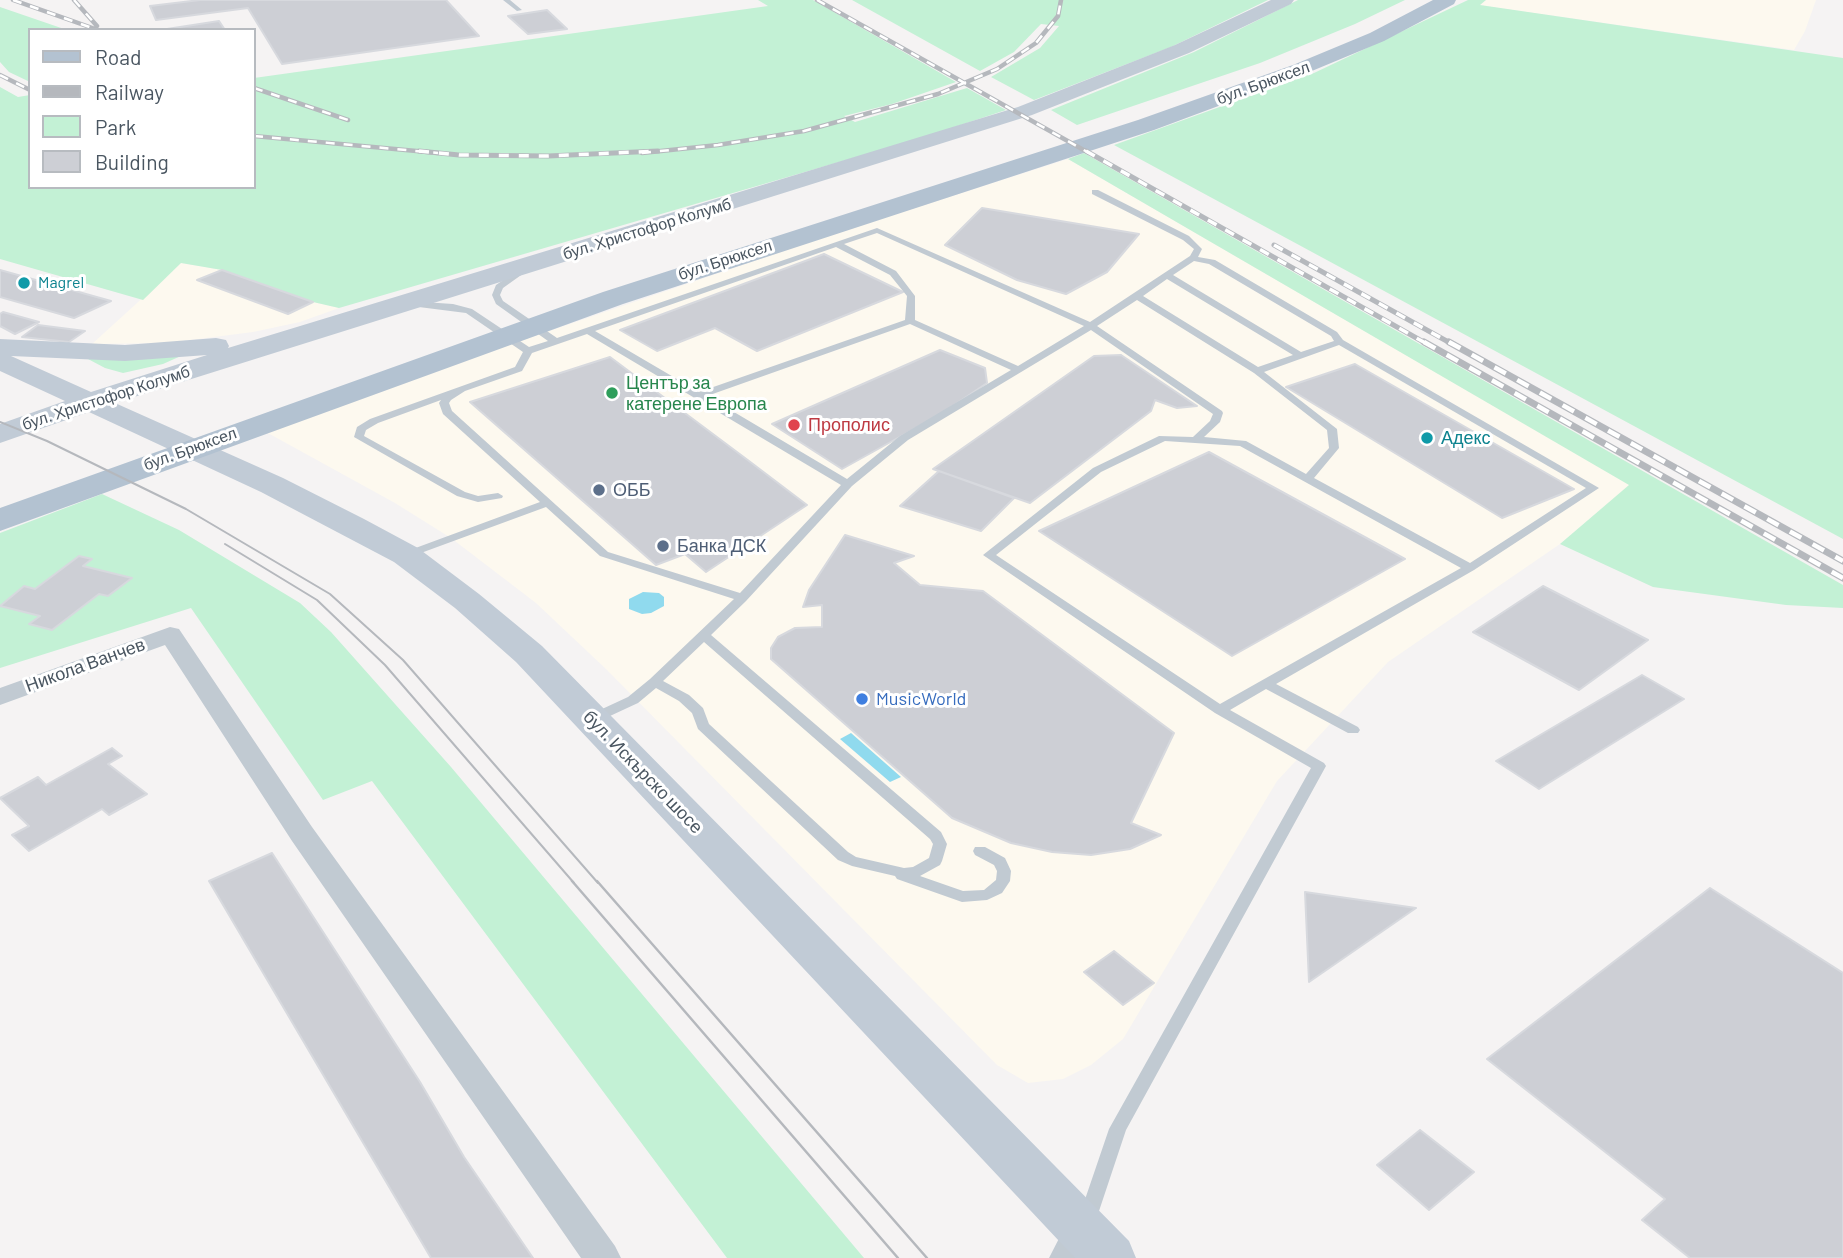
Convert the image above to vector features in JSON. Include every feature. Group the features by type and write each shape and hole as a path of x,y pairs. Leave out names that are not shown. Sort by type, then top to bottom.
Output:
{"main road":[{"name":"бул. Брюксел","path":"0,497 582,290 1125,117 1279,63 1419,0"},
{"name":"бул. Брюксел","path":"0,520 601,302 1146,125 1300,69 1377,37 1447,0"}],"street":[{"name":"бул. Христофор Колумб","path":"0,434 91,401 1025,111 1126,72 1285,0"},
{"path":"0,347 75,352 164,351 247,342 351,322"},
{"name":"бул. Искърско шосе","path":"0,361 272,485 406,555 467,601 529,654 592,719 1087,1249"},
{"name":"Никола Ванчев","path":"0,697 170,634 302,834 602,1258"}],"lane":[{"path":"506,0 519,10"},
{"path":"592,719 633,700 655,682 742,598 848,484 904,438 1091,326 1193,258 1198,248 1186,238 1095,192"},
{"path":"498,496 469,497 362,441 359,433 374,421 519,369 528,351 877,230 1091,326 1217,413 1215,422 1195,440"},
{"path":"837,244 893,272 911,296 911,321"},
{"path":"1193,258 1212,262 1334,334 1340,342 1594,488 1470,568 1220,710"},
{"path":"534,264 508,279 499,287 496,295 505,308 555,341"},
{"path":"1168,276 1301,356"},
{"path":"1137,296 1257,372 1332,429 1334,448 1307,479"},
{"path":"411,303 453,307 469,312 528,351"},
{"path":"698,396 911,321 1019,370"},
{"path":"587,330 848,484"},
{"path":"1257,372 1340,342"},
{"path":"462,389 444,403 447,412 604,554 742,598"},
{"path":"1087,1249 1118,1129 1319,766 1220,710 989,555 1097,470 1163,438 1242,443 1470,568"},
{"path":"406,555 547,503"},
{"path":"704,636 936,836 940,844 935,861 916,872 892,871"},
{"path":"655,682 684,698 698,711 704,726 843,856 962,897 988,895 1003,881 1004,871 1000,862 980,851"},
{"path":"1266,684 1353,730"}],"shaded area":[{"path":"1486,0 1816,0 1805,31 1794,50 1478,5"},
{"path":"1068,159 1630,485 1560,544 1388,662 1277,781 1123,1039 1091,1065 1063,1079 1028,1083 997,1065 606,669 536,603 451,538 395,503 266,432 456,363 821,238"},
{"path":"181,263 222,270 313,302 339,308 300,322 253,332 167,343 92,344"}],"green space":[{"path":"758,0 813,0 956,82 892,104 844,116 855,122 967,88 1006,110 918,139 339,308 313,302 222,270 181,263 143,300 0,259 0,87 18,97 28,95 28,189 256,189 256,78 768,6"},
{"path":"852,0 1268,0 1171,47 1034,100 991,77 1040,48 1059,26 1041,24 1014,52 980,71"},
{"path":"1298,0 1405,0 1260,63 1077,125 1051,110 1194,52"},
{"path":"1468,0 1486,0 1480,5 1843,58 1843,539 1114,145 1314,73"},
{"path":"0,7 61,28 28,28 28,81 9,72 0,62"},
{"path":"1084,153 1843,585 1843,608 1786,605 1653,587 1560,544 1629,485 1068,159"},
{"path":"183,355 163,364 123,373 88,359"},
{"path":"102,494 179,530 300,603 331,632 451,767 864,1258 727,1258 372,781 323,800 191,608 0,668 0,533"}],"water":[{"path":"643,592 659,593 664,597 664,606 651,613 642,614 629,609 629,599"},
{"path":"851,733 901,777 890,782 840,739"}],"building":[{"path":"200,0 446,0 479,36 282,64 248,8 156,20 150,6"},
{"path":"547,10 567,29 528,34 508,16"},
{"path":"219,21 224,28 174,28"},
{"path":"982,208 1139,234 1107,272 1066,294 1017,280 945,245"},
{"path":"824,254 903,292 757,351 715,328 657,351 620,330"},
{"name":"Magrel","path":"0,270 111,301 74,318 0,297"},
{"path":"222,270 313,302 288,314 197,280"},
{"path":"3,312 39,322 15,334 0,326 0,314"},
{"path":"38,325 85,331 69,342 22,337"},
{"path":"940,350 985,368 987,383 941,414 842,469 772,424"},
{"path":"1121,355 1197,406 1177,408 1155,400 1151,411 1030,503 933,469 1094,356"},
{"path":"610,357 807,505 706,572 685,554 656,565 470,402"},
{"name":"Адекс","path":"1355,364 1574,489 1502,518 1286,387"},
{"path":"1209,452 1405,559 1232,656 1039,531"},
{"path":"939,471 1014,498 981,531 900,506"},
{"path":"845,535 914,556 894,563 920,585 983,591 1174,733 1131,823 1161,835 1130,849 1091,855 1052,852 1011,843 952,818 771,659 771,648 778,637 795,628 822,627 822,605 803,607 809,590"},
{"path":"79,556 92,559 83,566 132,578 108,596 99,594 52,630 29,624 40,616 0,606 24,586 35,589"},
{"path":"1543,586 1648,640 1579,690 1473,632"},
{"path":"1642,675 1684,699 1539,789 1496,761"},
{"path":"112,748 122,756 108,764 147,794 109,815 102,809 29,851 12,835 29,826 0,798 38,777 46,785"},
{"path":"272,853 420,1082 464,1157 533,1258 431,1258 209,881"},
{"path":"1710,888 1843,973 1843,1258 1690,1258 1642,1220 1665,1199 1487,1059"},
{"path":"1305,892 1416,908 1309,982"},
{"path":"1114,951 1154,983 1123,1005 1084,972"},
{"path":"1420,1130 1474,1172 1429,1210 1377,1165"}],"tram line":[{"path":"0,422 47,441 186,509 330,594 403,660 598,883"},
{"path":"225,544 317,600 385,665 574,883"},
{"path":"572,881 898,1258"},
{"path":"597,881 927,1258"}],"railway":[{"path":"13,0 92,28"},
{"path":"74,0 97,26"},
{"path":"817,0 964,83"},
{"path":"964,83 997,69 1036,43 1058,16 1061,0"},
{"path":"0,75 28,89"},
{"path":"642,153 718,145 804,131 938,94 964,83"},
{"path":"964,83 1089,153"},
{"path":"256,89 348,120"},
{"path":"256,136 438,153"},
{"path":"419,151 459,155 548,156 658,151"},
{"path":"1086,151 1427,344"},
{"path":"1274,245 1452,344"},
{"path":"1424,342 1843,578"},
{"path":"1449,342 1843,561"}],"place":[{"name":"Magrel","path":"24,283"},
{"name":"Център за катерене Европа","path":"612,393"},
{"name":"Прополис","path":"794,425"},
{"name":"Адекс","path":"1427,438"},
{"name":"ОББ","path":"599,490"},
{"name":"Банка ДСК","path":"663,546"},
{"name":"MusicWorld","path":"862,699"}]}
